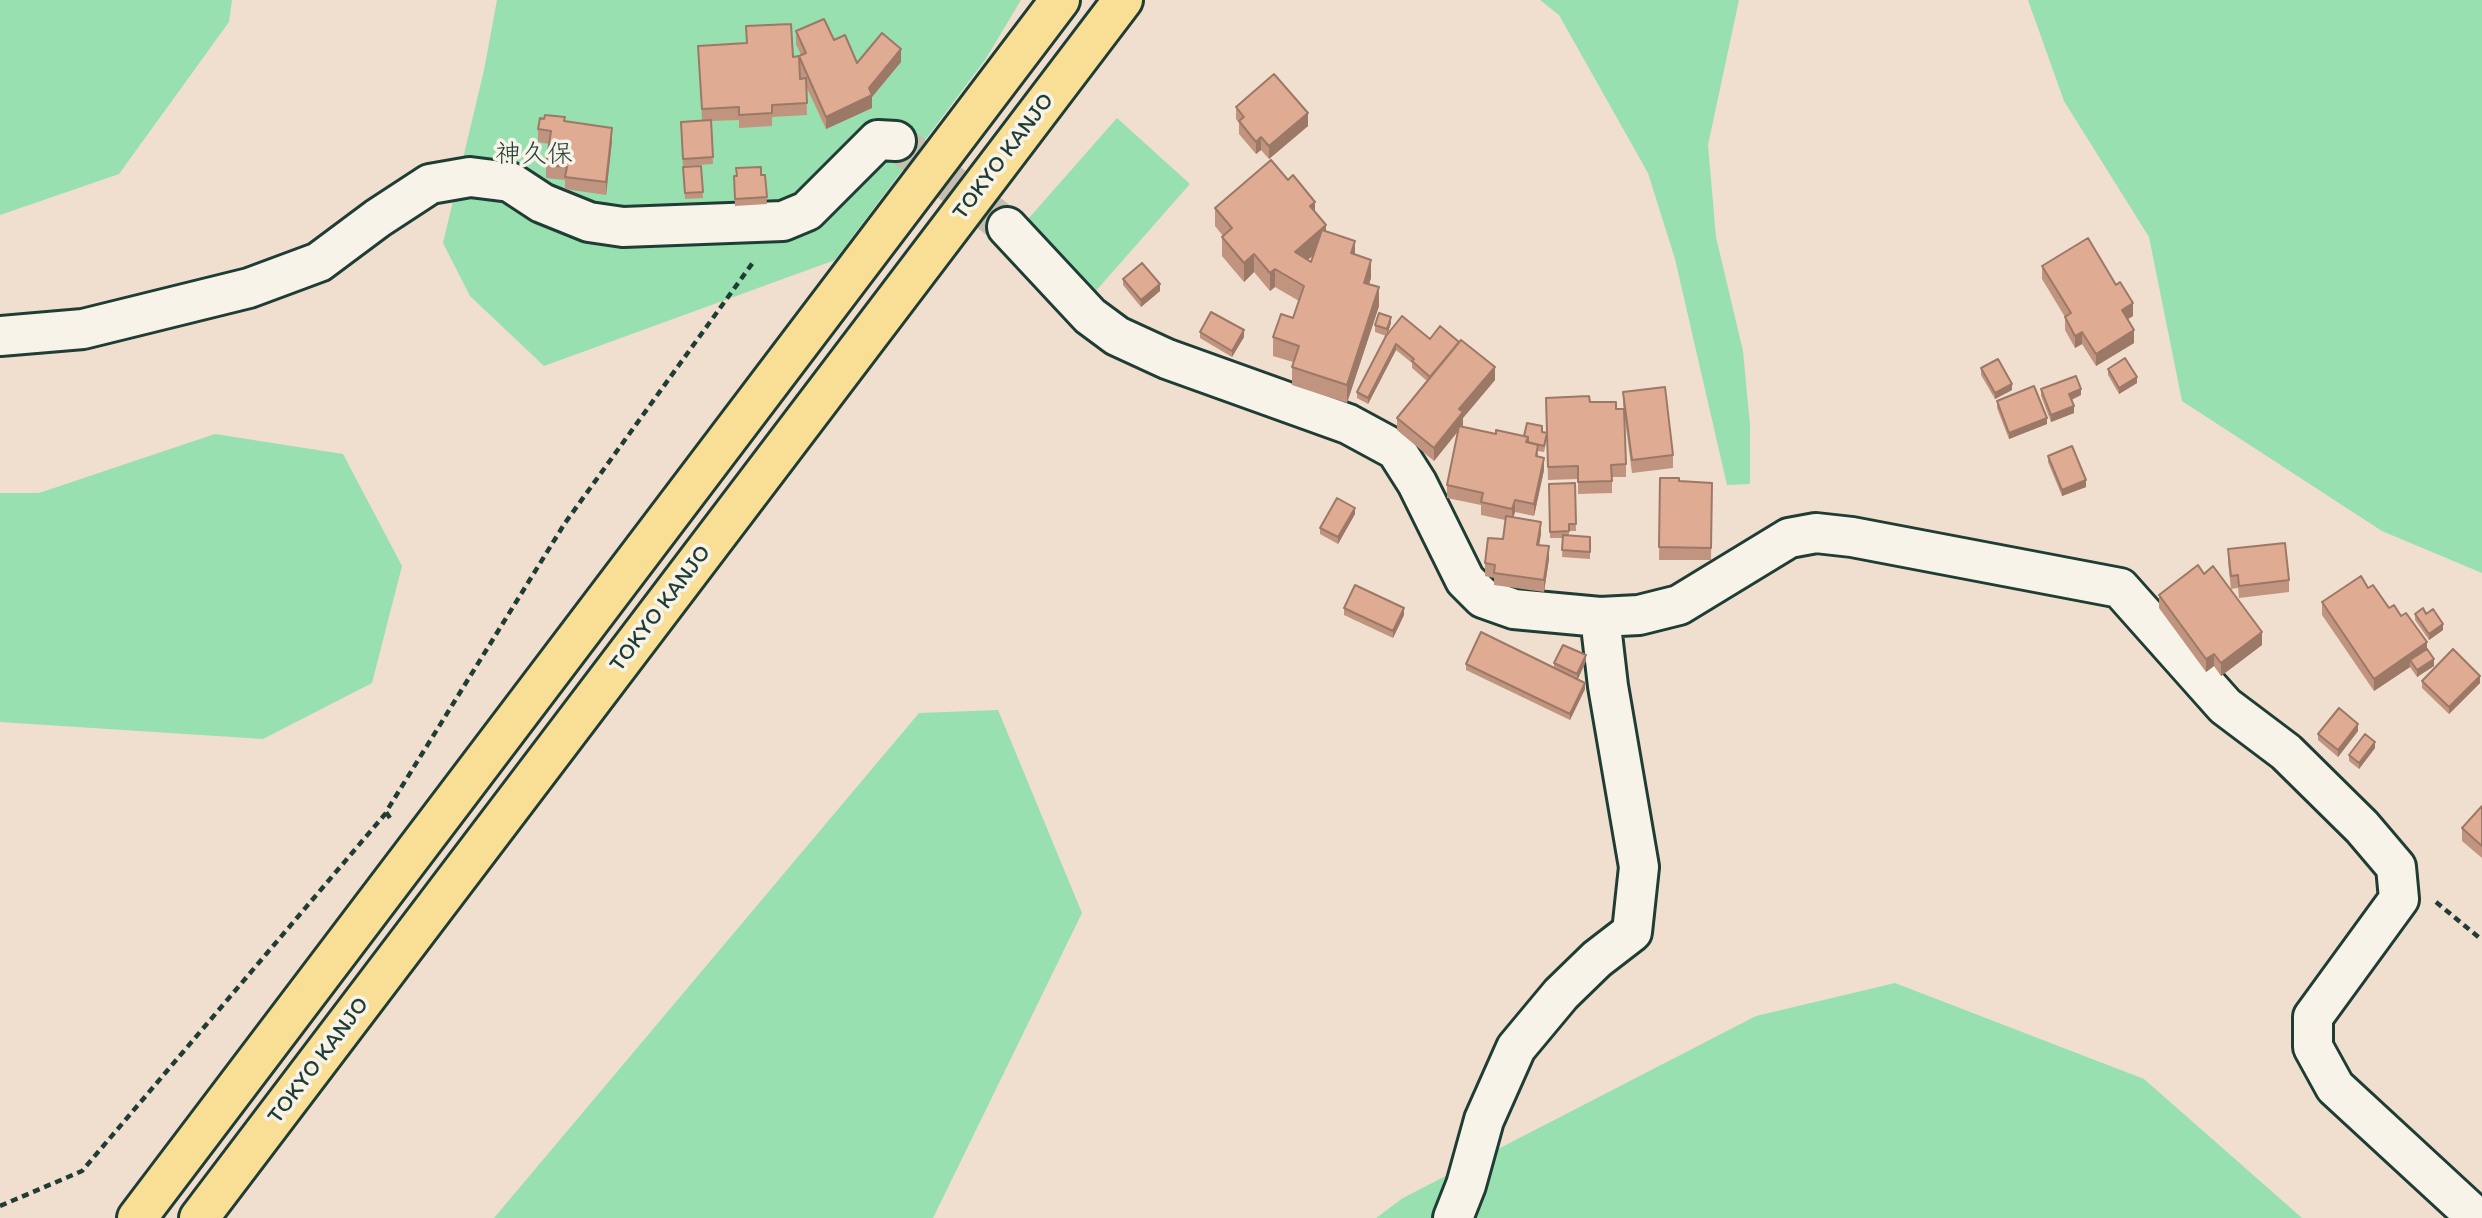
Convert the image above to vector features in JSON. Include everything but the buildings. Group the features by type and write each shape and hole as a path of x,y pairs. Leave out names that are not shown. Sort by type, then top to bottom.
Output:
{"highway":[{"path":"137,1218 1060,0"},
{"name":"TOKYO KANJO","path":"199,1218 1123,0"}],"street":[{"path":"0,335 83,329 249,288 319,262 430,184 470,177 510,182 542,203 589,222 623,227 783,220 807,211 878,140 896,141"},
{"path":"1007,227 1090,316 1117,336 1167,359 1348,424 1395,450 1417,483 1465,580 1483,598 1514,610 1600,617 1639,615 1679,605 1789,538 1816,533 1852,537 2120,588 2225,706 2286,752 2362,827 2396,867 2399,899 2313,1017 2313,1048 2335,1087 2477,1218"},
{"path":"1452,1218 1466,1185 1484,1120 1516,1048 1561,995 1597,959 1632,932 1639,867 1608,686 1600,617"}],"path":[{"path":"0,1206 82,1171 386,812 565,523 783,220"},
{"path":"386,812 414,853"}],"green space":[{"path":"0,0 232,0 229,22 119,174 0,215"},
{"path":"497,0 1021,0 985,60 835,260 544,366 470,296 443,243 484,70"},
{"path":"1540,0 1739,0 1708,145 1716,237 1743,351 1750,425 1750,484 1727,485 1675,259 1648,173 1559,15"},
{"path":"2028,0 2482,0 2482,573 2382,531 2182,401 2149,237 2064,101"},
{"path":"1117,118 1190,184 1094,293 1021,227"},
{"path":"215,434 343,454 402,566 372,683 263,739 0,722 0,493 39,493"},
{"path":"998,710 1082,913 933,1218 494,1218 919,713"},
{"path":"1895,983 2144,1079 2302,1218 1376,1218 1403,1198 1756,1016"}],"tunnel":[{"path":"896,141 1007,227"}],"district":[{"name":"神久保","path":"534,155"}]}
